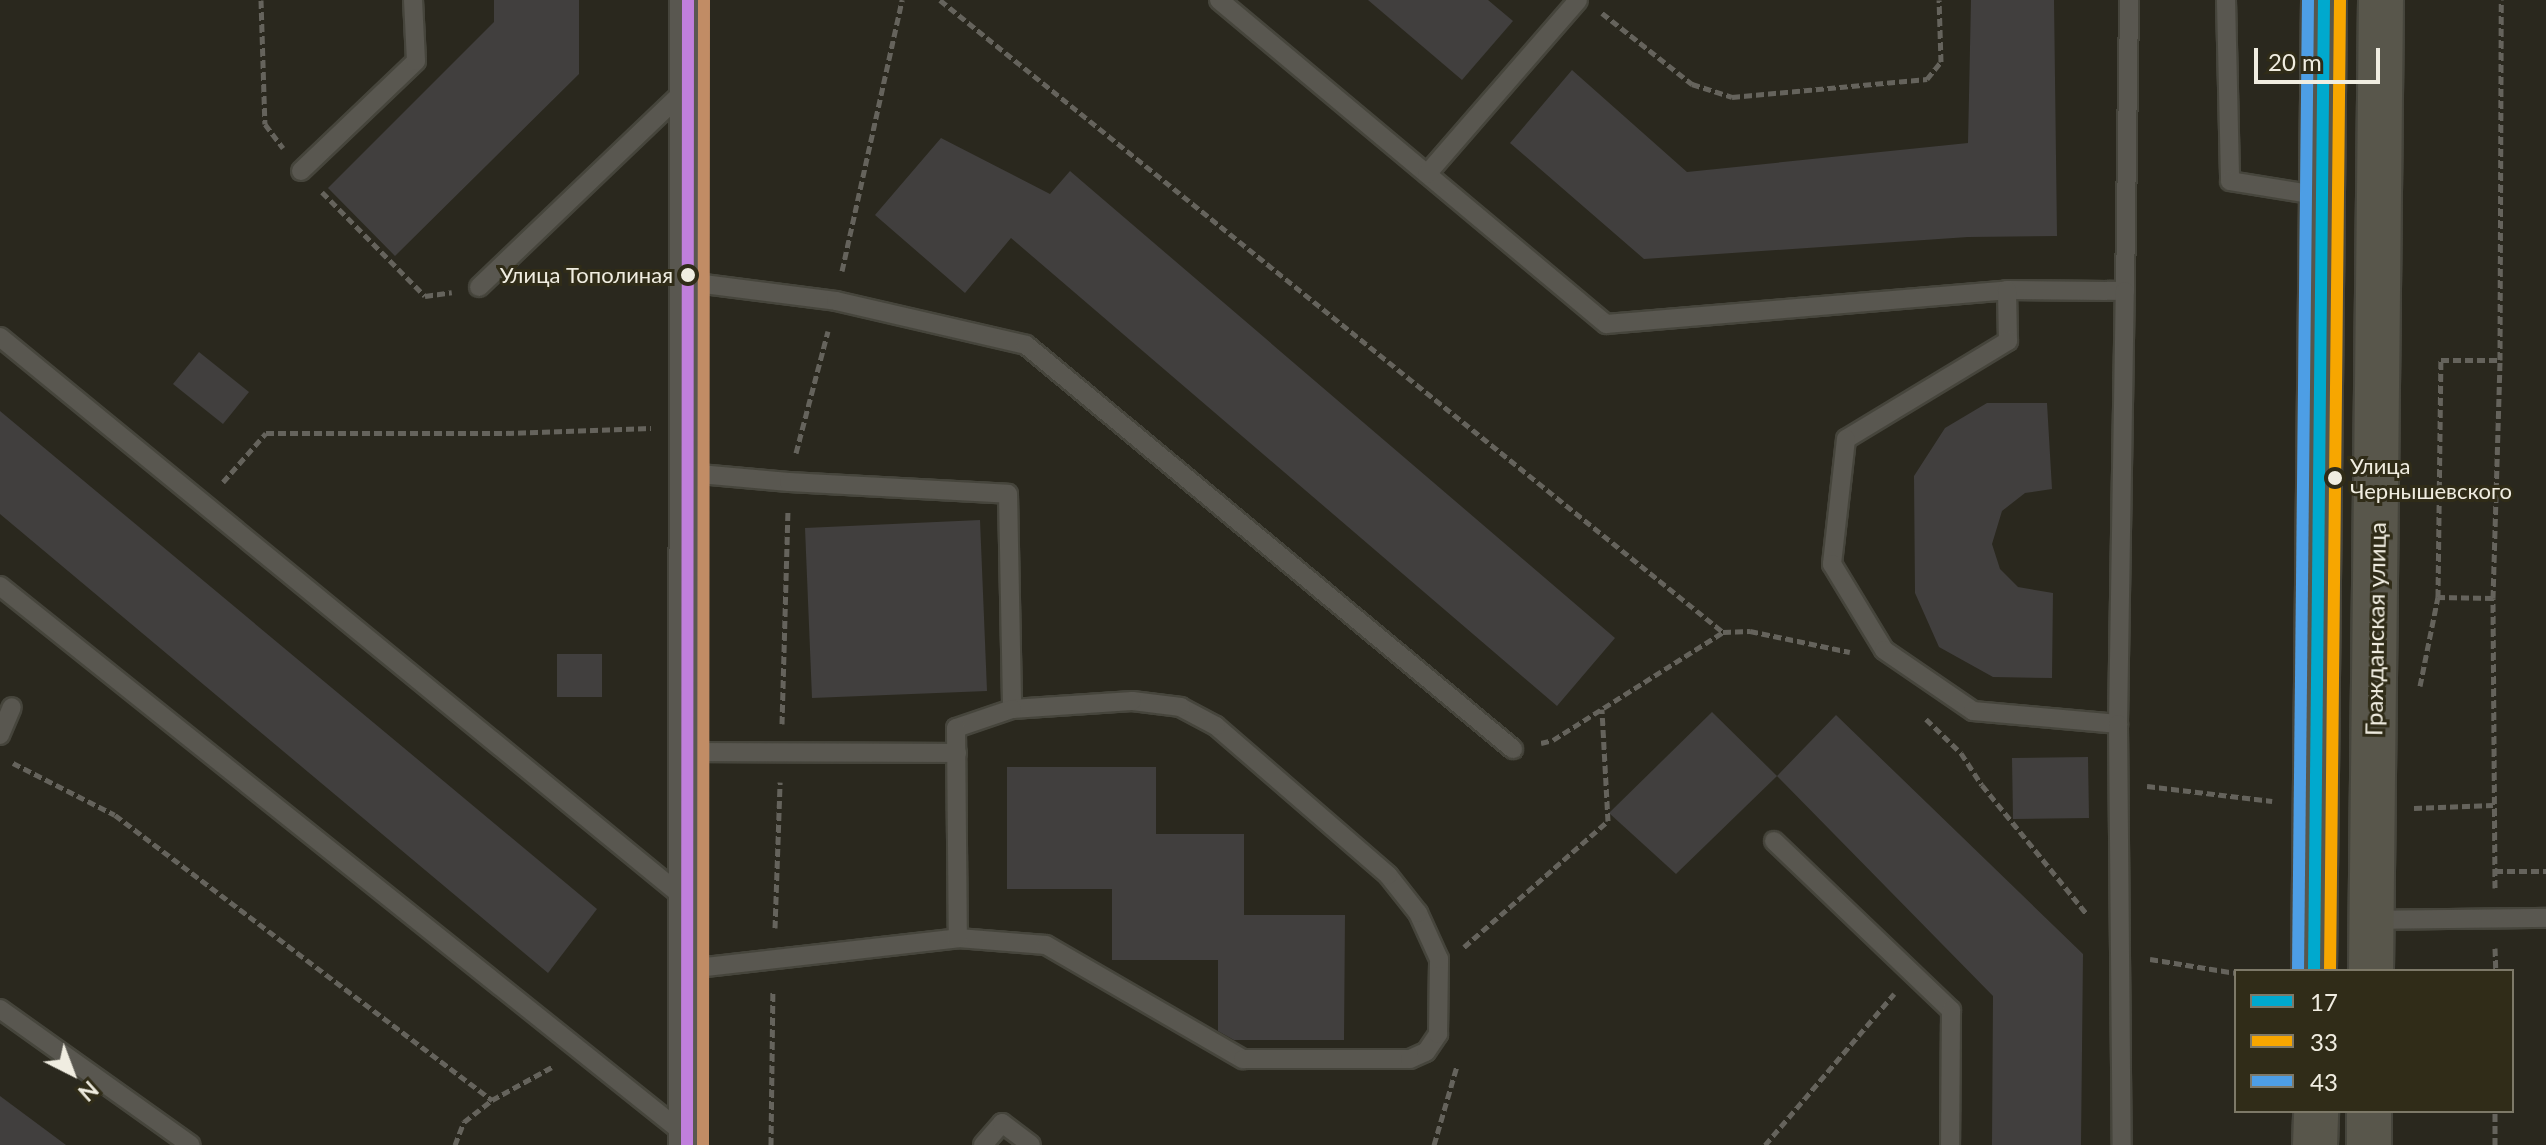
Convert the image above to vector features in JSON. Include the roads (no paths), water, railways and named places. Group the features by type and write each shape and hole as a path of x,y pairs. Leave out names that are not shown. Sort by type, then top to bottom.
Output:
{"main road":[{"path":"2314,969 2325,196 2324,0"},
{"name":"Гражданская улица","path":"2371,969 2381,0"},
{"path":"2314,922 2371,920"},
{"path":"2315,1145 2316,1113"},
{"path":"2369,1113 2369,1145"}],"street":[{"path":"688,0 688,969 691,1142"}],"lane":[{"path":"301,171 416,61 413,0"},
{"path":"1219,0 1606,324 2007,290 2125,291"},
{"path":"1427,174 1578,0"},
{"path":"2122,1145 2118,724 2129,0"},
{"path":"2226,0 2230,181 2325,196"},
{"path":"479,287 688,86"},
{"path":"688,282 836,301 1026,345 1513,749"},
{"path":"2007,290 2008,341 1846,439 1832,564 1884,650 1973,711 2118,724"},
{"path":"0,337 688,901"},
{"path":"688,473 1008,494 1012,709"},
{"path":"0,586 691,1142"},
{"path":"688,969 774,962 958,938 1046,945 1243,1059 1410,1059 1426,1052 1438,1034 1439,959 1418,913 1388,875 1216,726 1181,707 1132,701 1012,709 956,728 958,938"},
{"path":"0,735 12,707"},
{"path":"688,752 957,753"},
{"path":"1774,841 1951,1010 1950,1145"},
{"path":"2371,920 2546,918"},
{"path":"0,1009 191,1145"},
{"path":"983,1145 1002,1123 1031,1145"}],"place":[{"name":"Улица Тополиная","path":"688,275"},
{"name":"Улица Чернышевского","path":"2335,478"}]}
